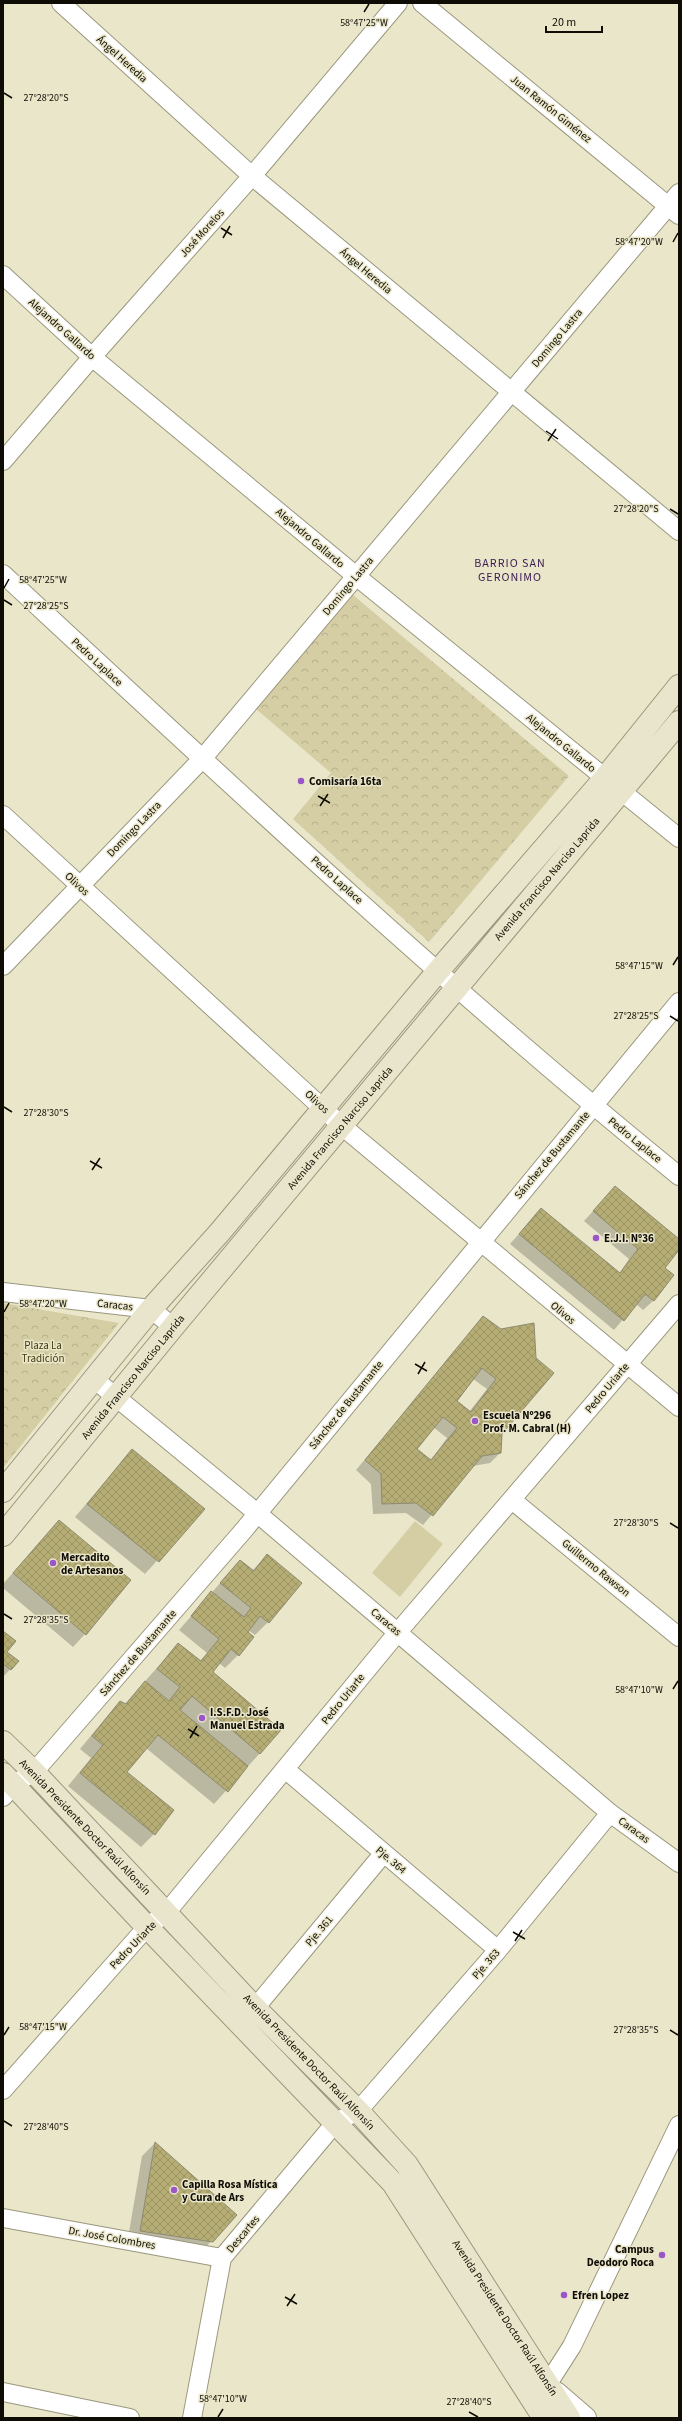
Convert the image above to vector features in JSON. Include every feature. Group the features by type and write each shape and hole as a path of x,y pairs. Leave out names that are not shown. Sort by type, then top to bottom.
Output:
{"main road":[{"name":"Avenida Francisco Narciso Laprida","path":"3,1535 117,1398 173,1327 456,988 612,785 679,686"},
{"name":"Avenida Francisco Narciso Laprida","path":"3,1491 152,1308 220,1232 438,971 612,785 679,722"},
{"name":"Avenida Presidente Doctor Raúl Alfonsín","path":"3,1742 34,1772 255,2008 358,2111 407,2165 569,2418"},
{"name":"Avenida Presidente Doctor Raúl Alfonsín","path":"7,1785 147,1927 394,2183 544,2418"}],"street":[{"name":"Ángel Heredia","path":"61,3 252,176 679,531"},
{"name":"José Morelos","path":"3,461 92,357 252,176 398,3"},
{"name":"Juan Ramón Giménez","path":"422,3 676,205"},
{"name":"Domingo Lastra","path":"3,966 78,885 202,759 512,392 676,205"},
{"name":"Alejandro Gallardo","path":"3,275 92,357 356,576 679,838"},
{"name":"Pedro Laplace","path":"3,574 202,759 456,988 593,1106 679,1176"},
{"name":"Olivos","path":"3,815 342,1126 626,1366 679,1407"},
{"name":"Sánchez de Bustamante","path":"7,1785 34,1772 257,1513 479,1242 679,1002"},
{"name":"Caracas","path":"3,1292 152,1308"},
{"name":"Pedro Uriarte","path":"3,2090 147,1927 166,1913 398,1632 679,1304"},
{"path":"152,1308 173,1327"},
{"name":"Caracas","path":"94,1379 257,1513 610,1813 679,1863"},
{"name":"Guillermo Rawson","path":"512,1500 679,1637"},
{"name":"Pje. 364","path":"285,1769 383,1854 498,1950"},
{"name":"Pje. 363","path":"358,2111 498,1950 610,1813"},
{"name":"Pje. 361","path":"255,2008 383,1854"},
{"name":"Descartes","path":"192,2418 222,2258 336,2122 358,2111"},
{"path":"585,2418 547,2385 572,2346 679,2125"},
{"name":"Dr. José Colombres","path":"3,2218 222,2258"},
{"path":"3,2392 130,2418"}],"green space":[{"path":"353,595 569,776 429,942 293,819 331,773 256,709"},
{"name":"Plaza La Tradición","path":"3,1303 119,1323 3,1468"},
{"path":"415,1521 443,1544 400,1597 372,1573"}],"building":[{"path":"615,1186 679,1239 679,1250 665,1268 674,1275 654,1301 645,1294 624,1321 519,1234 541,1208 620,1273 638,1249 593,1211"},
{"name":"Escuela Nº296 Prof. M. Cabral (H)","path":"483,1316 501,1329 534,1323 536,1358 554,1373 502,1434 501,1453 482,1456 433,1516 416,1503 382,1504 381,1474 365,1460","holes":["482,1368 496,1379 471,1412 457,1401","443,1417 457,1428 431,1460 417,1449"]},
{"path":"132,1449 205,1509 159,1562 87,1504"},
{"path":"59,1520 131,1580 86,1635 13,1573"},
{"name":"I.S.F.D. José Manuel Estrada","path":"267,1554 302,1583 269,1623 260,1616 248,1632 254,1637 239,1656 231,1649 213,1672 281,1730 260,1754 192,1696 180,1710 248,1766 228,1792 158,1735 127,1772 174,1810 155,1835 80,1773 103,1745 92,1736 120,1701 126,1704 145,1681 169,1701 180,1687 157,1669 178,1643 201,1661 219,1639 191,1616 211,1591 244,1617 251,1608 220,1583 240,1560 254,1571"},
{"path":"3,1631 16,1641 7,1652 19,1661 11,1670 3,1664"},
{"name":"Capilla Rosa Mística y Cura de Ars","path":"155,2142 237,2215 213,2242 140,2231"}],"place":[{"name":"Comisaría 16ta","path":"301,781"},
{"name":"E.J.I. Nº36","path":"596,1238"},
{"name":"Escuela Nº296 Prof. M. Cabral (H)","path":"475,1421"},
{"name":"Mercadito de Artesanos","path":"53,1563"},
{"name":"I.S.F.D. José Manuel Estrada","path":"202,1718"},
{"name":"Capilla Rosa Mística y Cura de Ars","path":"174,2190"},
{"name":"Campus Deodoro Roca","path":"662,2255"},
{"name":"Efren Lopez","path":"564,2295"}],"district":[{"name":"BARRIO SAN GERONIMO","path":"510,570"}]}
